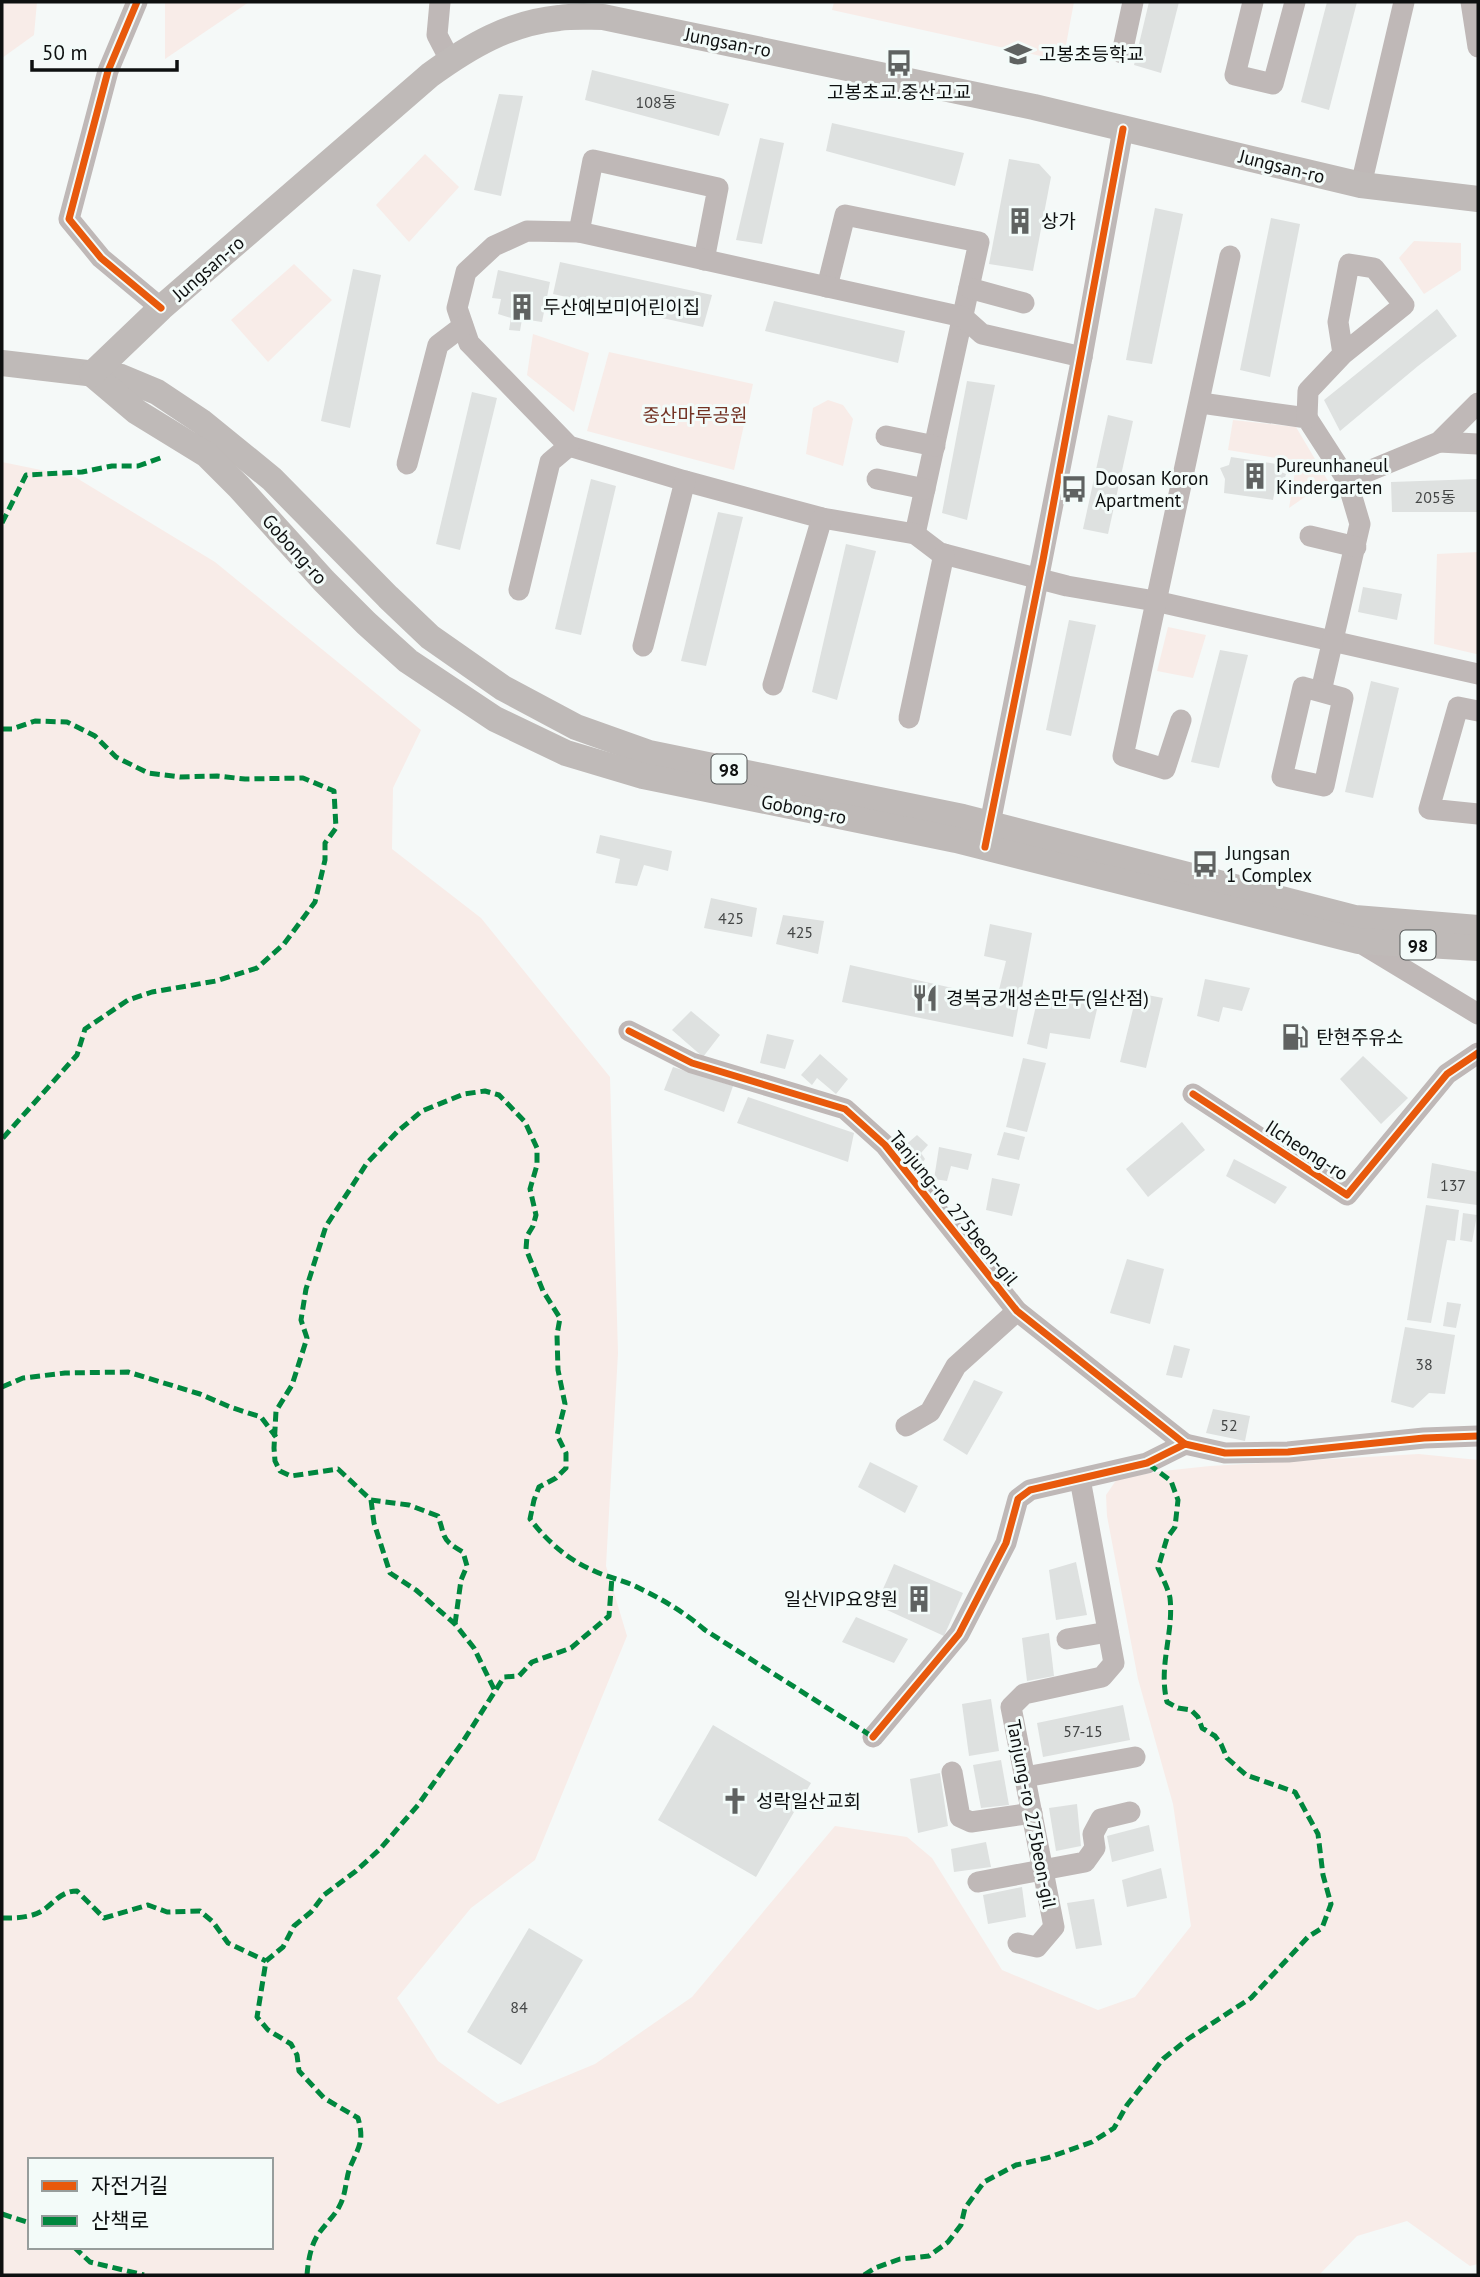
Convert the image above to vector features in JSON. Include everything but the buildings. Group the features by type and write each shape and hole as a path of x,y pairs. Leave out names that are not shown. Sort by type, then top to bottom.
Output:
{"main road":[{"name":"Jungsan-ro","path":"92,374 161,308 450,60 475,44 515,27 559,18 603,17 911,81 1361,185 1478,199"},
{"path":"2,363 92,374"},
{"name":"Gobong-ro","path":"92,374 137,412 207,455 366,623 408,662 495,719 566,753 643,776 988,836 1356,918 1478,928"},
{"name":"Gobong-ro","path":"988,836 1358,941 1478,948"}],"street":[{"path":"137,2 108,71 69,219 101,258 161,308"},
{"path":"440,2 437,35 450,60"},
{"path":"1122,53 1133,2"},
{"path":"1253,2 1235,75 1273,84 1295,2"},
{"path":"1361,185 1404,2"},
{"path":"1471,2 1478,47"},
{"path":"988,836 1082,358 1123,129"},
{"path":"579,232 593,160 718,188 704,260"},
{"path":"827,287 845,215 979,242 915,534"},
{"path":"1082,358 982,334 963,317 579,232 527,231 494,246 466,272 457,308 469,343 569,446 822,518 915,534 944,554 1068,586 1155,601 1478,674 1475,711 1458,707 1429,808 1478,814"},
{"path":"1181,720 1165,769 1124,756 1230,256"},
{"path":"969,288 1024,303"},
{"path":"407,464 438,345 463,326"},
{"path":"1321,691 1360,524 1347,480 1307,418 1308,391 1343,354"},
{"path":"1200,403 1307,418"},
{"path":"1347,480 1439,442 1478,403"},
{"path":"886,436 934,446"},
{"path":"1439,442 1478,444"},
{"path":"519,590 550,462 569,446"},
{"path":"877,479 925,489"},
{"path":"643,646 685,481"},
{"path":"774,685 822,518"},
{"path":"1310,536 1356,547"},
{"path":"909,718 944,554"},
{"path":"1303,687 1321,691 1343,698 1325,786 1282,777 1303,687"},
{"path":"1358,941 1478,1014"},
{"name":"Tanjung-ro 275beon-gil","path":"629,1031 692,1063 845,1109 885,1145 1017,1311 1185,1444 1224,1453 1288,1452 1424,1438 1478,1436"},
{"name":"Ilcheong-ro","path":"1193,1094 1347,1195 1447,1074 1478,1053"},
{"path":"906,1426 930,1412 957,1366 1017,1311"},
{"path":"873,1737 959,1634 1006,1543 1018,1499 1030,1490 1147,1463 1185,1444"},
{"name":"Tanjung-ro 275beon-gil","path":"1017,1943 1037,1947 1054,1927 1011,1707 1024,1693 1102,1677 1114,1664 1080,1479"},
{"path":"1067,1639 1108,1632"},
{"path":"1025,1777 1135,1757"},
{"path":"952,1772 960,1817 971,1822 1032,1813"},
{"path":"978,1882 1085,1862 1095,1848 1093,1834 1101,1819 1130,1812"}],"green space":[{"path":"2,2 37,2 34,35 2,58"},
{"path":"165,2 249,2 165,59"},
{"path":"834,2 1074,2 1063,61 832,10"},
{"path":"425,154 459,187 409,242 376,205"},
{"path":"1414,241 1461,243 1461,270 1424,294 1399,258"},
{"path":"294,264 332,300 268,362 231,320"},
{"path":"533,334 589,353 574,412 527,375"},
{"name":"중산마루공원","path":"609,352 753,384 734,470 587,431"},
{"path":"828,400 843,405 853,419 843,466 806,454 813,408"},
{"path":"1233,420 1296,427 1328,481 1289,508 1295,472 1288,470 1288,460 1228,450"},
{"path":"2,462 75,477 215,562 421,730 393,788 392,849 481,918 610,1077 618,1353 606,1566 627,1636 535,1860 471,1908 397,1998 438,2061 498,2104 595,2064 692,1997 835,1826 907,1837 932,1858 1002,1970 1098,2010 1135,1997 1191,1926 1173,1804 1138,1679 1107,1516 1106,1495 1117,1479 1210,1466 1419,1454 1478,1460 1478,2264 1470,2266 1407,2221 1357,2236 1319,2275 2,2275"},
{"path":"1478,552 1476,654 1434,644 1437,554"},
{"path":"1168,627 1206,635 1193,678 1157,671"}],"marked path":[{"path":"2,523 26,475 138,466 163,457"},
{"path":"2,729 12,729 35,721 67,722 95,736 116,757 148,773 180,777 303,778 334,791 336,828 325,843 325,860 315,902 284,944 257,968 216,981 152,992 128,1000 85,1029 77,1055 2,1139"},
{"path":"455,1624 461,1580 467,1566 463,1552 445,1537 438,1516 409,1505 371,1500 338,1469 291,1476 280,1471 275,1461 274,1448 276,1411 292,1385 307,1338 301,1320 306,1289 326,1226 367,1163 422,1111 464,1094 485,1091 499,1095 525,1122 537,1148 537,1165 530,1189 536,1215 527,1236 526,1249 543,1291 560,1318 557,1335 558,1370 565,1404 557,1435 566,1453 566,1468 556,1478 539,1487 530,1519 550,1541 583,1566 664,1601 873,1737"},
{"path":"2,1387 23,1378 65,1373 128,1372 200,1394 261,1417 276,1437"},
{"path":"864,2275 900,2259 929,2256 948,2242 961,2225 965,2208 984,2182 1016,2165 1047,2158 1092,2142 1114,2128 1127,2105 1163,2059 1188,2039 1251,1998 1308,1937 1322,1928 1331,1904 1323,1875 1318,1834 1295,1792 1246,1775 1227,1758 1221,1744 1215,1736 1202,1728 1198,1717 1191,1710 1178,1708 1167,1702 1164,1675 1171,1611 1170,1598 1158,1568 1167,1538 1175,1527 1178,1500 1171,1481 1147,1463"},
{"path":"371,1500 374,1523 390,1573 416,1590 455,1624 474,1648 495,1691"},
{"path":"307,2275 314,2242 342,2202 361,2132 358,2118 324,2098 299,2071 297,2055 291,2044 268,2030 257,2017 266,1961 283,1947 294,1926 311,1912 324,1895 380,1849 418,1805 504,1677 519,1676 532,1662 571,1648 609,1616 612,1577"},
{"path":"2,1918 37,1913 62,1895 77,1891 104,1918 148,1905 167,1912 200,1911 213,1922 228,1943 266,1961"},
{"path":"2,2214 28,2222"},
{"path":"76,2249 90,2262 144,2275"}],"cycle path":[{"path":"137,2 108,71 69,219 101,258 161,308"},
{"path":"985,847 1043,560 1123,129"},
{"path":"629,1031 692,1063 845,1109 885,1145 1017,1311 1185,1444"},
{"path":"1193,1094 1347,1195 1447,1074 1478,1053"},
{"path":"873,1737 959,1634 1006,1543 1018,1499 1030,1490 1147,1463 1185,1444 1225,1453 1288,1452 1424,1438 1478,1436"}],"place":[{"name":"고봉초등학교","path":"1018,54"},
{"name":"고봉초교.중산고교","path":"899,63"},
{"name":"상가","path":"1020,221"},
{"name":"두산예보미어린이집","path":"522,307"},
{"name":"Pureunhaneul Kindergarten","path":"1255,476"},
{"name":"Doosan Koron Apartment","path":"1074,489"},
{"name":"Jungsan 1 Complex","path":"1205,864"},
{"name":"경복궁개성손만두(일산점)","path":"925,998"},
{"name":"탄현주유소","path":"1295,1037"},
{"name":"일산VIP요양원","path":"919,1599"},
{"name":"성락일산교회","path":"735,1801"}]}
